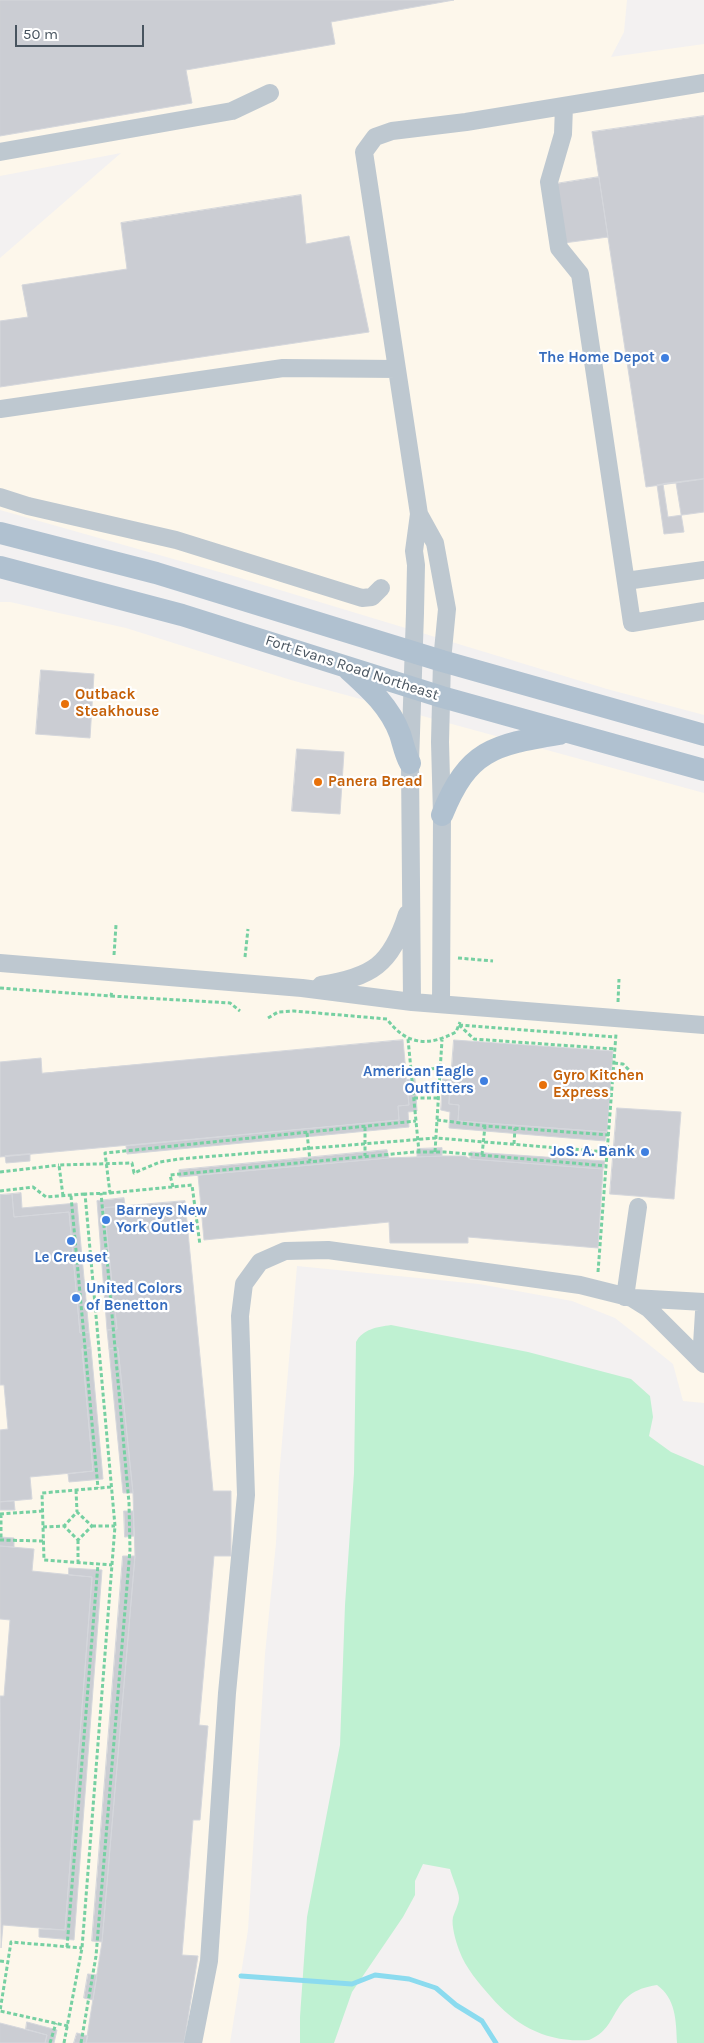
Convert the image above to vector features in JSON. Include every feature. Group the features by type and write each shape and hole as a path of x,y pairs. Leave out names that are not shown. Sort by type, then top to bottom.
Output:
{"main road":[{"path":"0,533 156,573 442,661 704,735"},
{"name":"Fort Evans Road Northeast","path":"0,567 182,615 442,697 565,733 704,770"},
{"path":"0,575 60,582"},
{"path":"342,664 369,688 388,709 400,733 410,763"},
{"path":"442,815 452,790 466,770 479,758 495,748 524,740 565,733"}],"lane":[{"path":"412,1002 410,763 416,565 414,551 418,514 364,152 375,137 392,131 466,122 704,83"},
{"path":"0,152 232,111 270,93"},
{"path":"564,106 563,134 549,182 559,248 580,274 632,623 704,611"},
{"path":"0,409 283,368 397,369"},
{"path":"0,497 28,506 176,540 362,598 372,597 380,588"},
{"path":"418,514 435,543 446,599 440,742 442,815 441,1004"},
{"path":"626,581 704,570"},
{"path":"302,988 345,981 368,972 384,960 395,946 411,899"},
{"path":"0,963 302,988 412,1002 704,1025"},
{"path":"629,1297 638,1207"},
{"path":"193,2043 209,1961 227,1694 246,1495 240,1316 244,1284 260,1262 285,1250 328,1250 580,1285 629,1297 704,1302"},
{"path":"629,1297 648,1308 702,1362"},
{"path":"702,1362 704,1312"}],"path":[{"path":"114,955 116,925"},
{"path":"245,957 248,929"},
{"path":"452,957 493,961"},
{"path":"618,1005 619,979"},
{"path":"0,988 230,1003 240,1011"},
{"path":"110,996 112,991"},
{"path":"268,1018 278,1012 294,1011 387,1019 394,1029 408,1039 424,1042 442,1040 456,1032 459,1024"},
{"path":"459,1024 616,1036 597,1276 601,1290"},
{"path":"459,1024 474,1039 615,1049"},
{"path":"408,1039 419,1152"},
{"path":"435,1152 442,1040"},
{"path":"614,1063 623,1064 634,1075"},
{"path":"411,1071 440,1068"},
{"path":"414,1098 438,1098"},
{"path":"437,1120 485,1126 609,1135"},
{"path":"110,1193 106,1153 416,1121"},
{"path":"482,1155 485,1142 485,1126"},
{"path":"364,1127 365,1156"},
{"path":"514,1144 515,1128"},
{"path":"307,1133 310,1161"},
{"path":"0,1172 59,1165 132,1163 134,1173 160,1162 179,1159 436,1138 608,1152"},
{"path":"173,1187 170,1175 419,1152 482,1155 607,1166"},
{"path":"59,1165 62,1196"},
{"path":"0,1191 33,1187 46,1197 192,1185 200,1245"},
{"path":"81,2043 96,1956 130,1550 129,1503 101,1193"},
{"path":"64,2043 82,1948 115,1526 85,1194"},
{"path":"71,1196 98,1488"},
{"path":"111,1487 42,1493 42,1511 44,1560 112,1565"},
{"path":"76,1490 77,1512 92,1526 115,1526"},
{"path":"42,1511 0,1514 1,1540 43,1541"},
{"path":"43,1527 64,1526 77,1512"},
{"path":"64,1526 78,1540"},
{"path":"78,1562 78,1540 92,1526"},
{"path":"67,1947 98,1564"},
{"path":"68,2026 0,2011 2,1986 11,1942 82,1948"},
{"path":"0,1961 8,1962"},
{"path":"50,2043 56,2023"}],"shaded area":[{"path":"0,0 627,0 624,32 611,57 704,44 704,715 607,689 237,577 0,510 0,258 121,153 0,176"},
{"path":"0,602 10,602 126,628 291,680 704,793 704,1403 683,1401 673,1364 615,1318 572,1301 479,1284 297,1266 279,1477 276,1543 265,1654 248,1930 230,2043 0,2043"}],"green space":[{"path":"391,1325 528,1352 631,1379 650,1396 653,1417 649,1436 671,1452 704,1466 704,2043 677,2043 674,2011 668,1997 657,1985 641,1989 630,1995 623,2002 607,2027 589,2040 559,2039 522,2024 491,1997 473,1975 462,1957 454,1934 453,1924 459,1895 450,1869 423,1864 415,1881 415,1895 403,1917 352,1992 334,2043 300,2043 307,1917 340,1745 345,1605 354,1473 356,1342 366,1331"}],"building":[{"path":"0,0 454,0 331,22 335,44 186,70 192,103 0,136"},
{"name":"The Home Depot","path":"704,116 704,479 646,487 592,132"},
{"path":"599,177 608,237 564,243 555,184"},
{"path":"301,195 306,244 349,236 369,332 0,387 0,321 28,317 22,285 127,269 121,223"},
{"path":"704,479 704,512 668,517 663,484"},
{"path":"676,483 684,532 664,534 657,485"},
{"name":"Outback Steakhouse","path":"41,670 94,674 90,738 36,734"},
{"name":"Panera Bread","path":"297,749 344,752 340,814 292,811"},
{"path":"403,1040 409,1105 398,1106 399,1120 0,1157 0,1062 41,1058 42,1073"},
{"path":"454,1040 613,1051 607,1132 458,1121 459,1105 449,1104"},
{"path":"415,1079 417,1111 408,1112 409,1127 127,1154 126,1146 399,1120 398,1106 409,1105 406,1080"},
{"path":"443,1079 451,1080 449,1104 459,1105 458,1121 607,1132 605,1141 449,1128 450,1112 441,1110"},
{"path":"617,1108 681,1112 674,1199 610,1194"},
{"path":"442,1148 442,1156 417,1157 417,1149"},
{"path":"387,1150 389,1158 179,1177 179,1170"},
{"path":"471,1152 605,1161 603,1169 470,1159"},
{"path":"30,1154 30,1161 6,1163 5,1156"},
{"path":"465,1156 470,1159 603,1169 598,1248 468,1237 468,1243 390,1243 389,1222 204,1240 198,1175 389,1158"},
{"path":"21,1193 22,1208 77,1203 89,1332 80,1333 69,1212 14,1217 12,1194"},
{"path":"12,1194 14,1217 69,1212 80,1333 89,1332 91,1348 82,1349 93,1471 30,1477 32,1499 0,1502 0,1430 8,1429 4,1385 0,1385 0,1195"},
{"path":"124,1198 125,1206 104,1208 117,1329 107,1330 97,1201"},
{"path":"185,1201 213,1491 231,1491 231,1556 214,1556 199,1725 208,1726 200,1820 193,1820 182,1955 198,1956 184,2043 86,2043 102,1942 135,1556 133,1493 118,1348 109,1349 107,1330 117,1329 104,1208"},
{"path":"91,1348 103,1479 69,1482 68,1474 93,1471 82,1349"},
{"path":"118,1348 133,1493 123,1493 109,1349"},
{"path":"14,1501 15,1510 0,1510 0,1502"},
{"path":"124,1511 133,1511 134,1536 125,1537"},
{"path":"0,1537 14,1538 14,1547 0,1546"},
{"path":"0,1546 34,1549 32,1571 92,1577 65,1930 3,1925 1,1948 0,1696 4,1696 10,1620 0,1619"},
{"path":"123,1556 135,1556 102,1942 92,1941"},
{"path":"69,1568 102,1570 74,1940 39,1937 39,1929 65,1930 92,1577 69,1575"},
{"path":"88,1974 97,1975 93,2000 84,1998"},
{"path":"27,2022 57,2030 54,2043 45,2043 47,2035 26,2029"},
{"path":"0,2023 47,2035 45,2043 0,2043"},
{"path":"77,2033 88,2036 86,2043 74,2043"}],"waterway":[{"path":"241,1976 352,1984 375,1975 409,1979 436,1988 456,2005 482,2021 496,2043"}],"place":[{"name":"The Home Depot","path":"665,358"},
{"name":"Outback Steakhouse","path":"65,704"},
{"name":"Panera Bread","path":"318,782"},
{"name":"American Eagle Outfitters","path":"484,1081"},
{"name":"Gyro Kitchen Express","path":"543,1085"},
{"name":"JoS. A. Bank","path":"645,1152"},
{"name":"Barneys New York Outlet","path":"106,1220"},
{"name":"Le Creuset","path":"71,1241"},
{"name":"United Colors of Benetton","path":"76,1298"}]}
